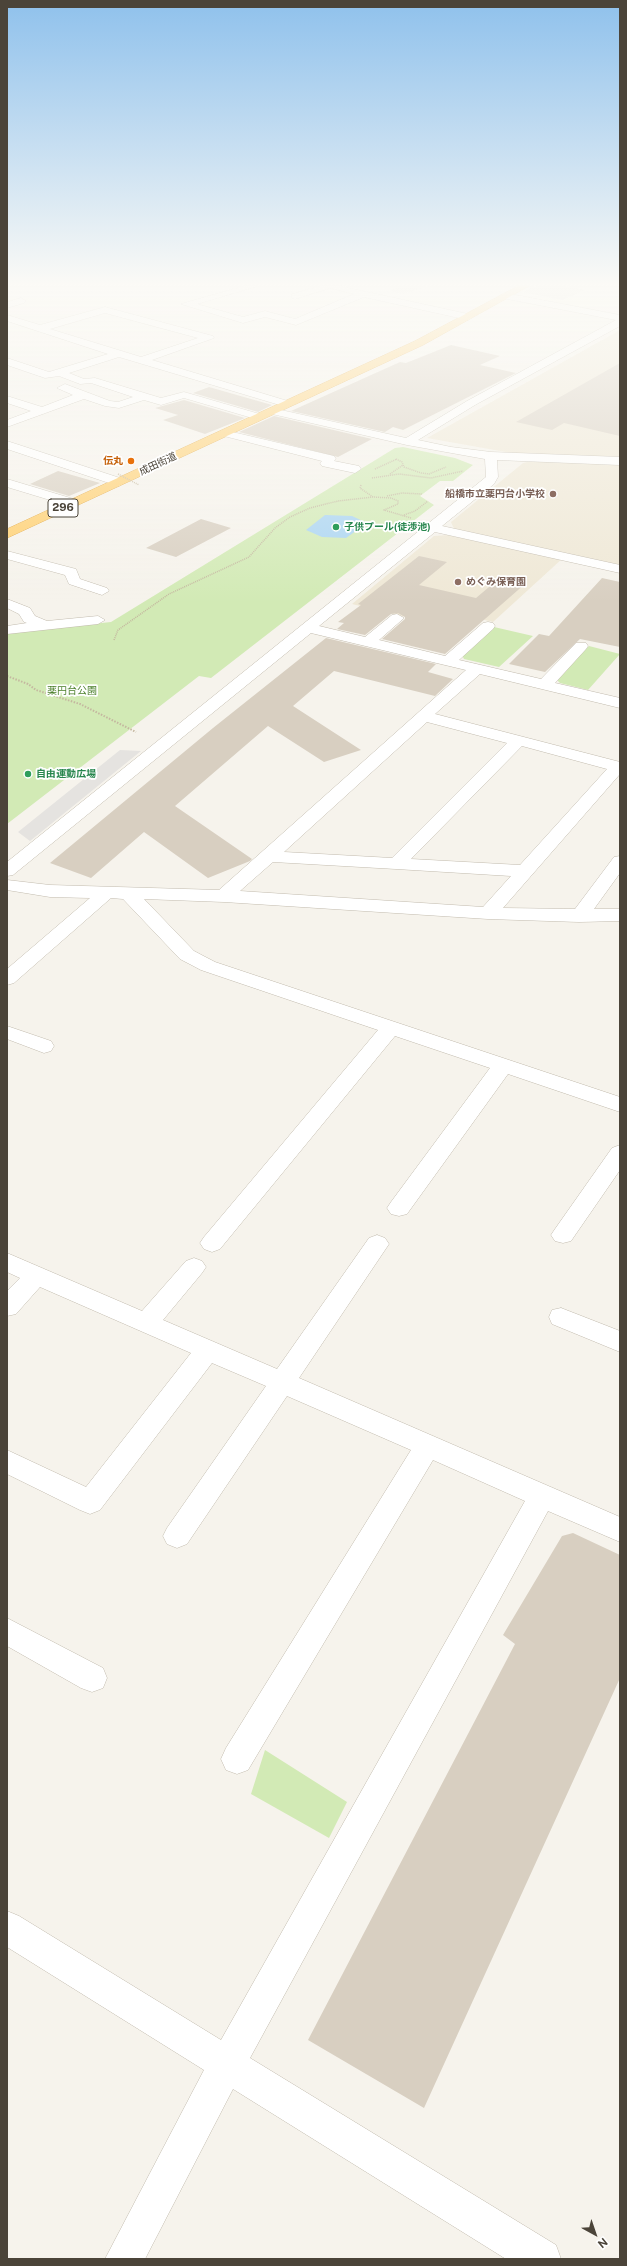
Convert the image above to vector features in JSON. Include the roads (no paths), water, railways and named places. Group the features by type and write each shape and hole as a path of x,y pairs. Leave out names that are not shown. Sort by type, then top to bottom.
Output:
{"highway":[{"name":"成田街道","path":"7,534 73,503 119,478 224,433 314,392"}],"street":[{"path":"74,392 109,404 119,405 142,397"},
{"path":"126,392 161,402 184,395 259,417"},
{"path":"246,392 287,404"},
{"path":"407,442 492,392"},
{"path":"7,398 21,393"},
{"path":"7,424 39,410 84,395"},
{"path":"7,398 39,410"},
{"path":"272,411 407,442 491,456 620,461"},
{"path":"224,433 330,459 326,463 355,469"},
{"path":"7,446 119,478"},
{"path":"7,872 434,528 490,481 492,477 491,456"},
{"path":"7,483 73,503"},
{"path":"434,528 620,569"},
{"path":"7,555 71,572 74,581 102,591"},
{"path":"7,603 25,611 29,619 46,626"},
{"path":"368,642 397,618"},
{"path":"7,630 98,620"},
{"path":"449,661 488,626"},
{"path":"310,628 620,702"},
{"path":"545,684 582,646"},
{"path":"224,896 477,668"},
{"path":"424,716 618,767 488,913"},
{"path":"396,864 518,740"},
{"path":"268,856 526,870"},
{"path":"579,916 620,861"},
{"path":"7,885 50,892 224,896 488,913 579,916 620,915"},
{"path":"7,979 105,894"},
{"path":"129,894 194,960 390,1029 620,1105"},
{"path":"212,1243 390,1029"},
{"path":"7,1032 44,1046"},
{"path":"399,1208 502,1067"},
{"path":"564,1235 620,1153"},
{"path":"177,1536 377,1244"},
{"path":"7,1262 620,1530"},
{"path":"146,1323 194,1267"},
{"path":"7,1307 37,1275"},
{"path":"560,1317 620,1342"},
{"path":"7,1461 90,1502 208,1350"},
{"path":"237,1759 428,1446"},
{"path":"124,2259 227,2064 542,1496"},
{"path":"7,1631 92,1678"},
{"path":"7,1928 542,2259"}],"water":[{"name":"子供プール(徒渉池)","path":"325,515 352,516 367,523 346,538 322,537 306,530"}],"place":[{"name":"伝丸","path":"131,461"},
{"name":"船橋市立薬円台小学校","path":"553,494"},
{"name":"子供プール(徒渉池)","path":"336,527"},
{"name":"めぐみ保育園","path":"458,582"},
{"name":"自由運動広場","path":"28,774"}],"park label":[{"name":"薬円台公園","path":"72,691"}]}
